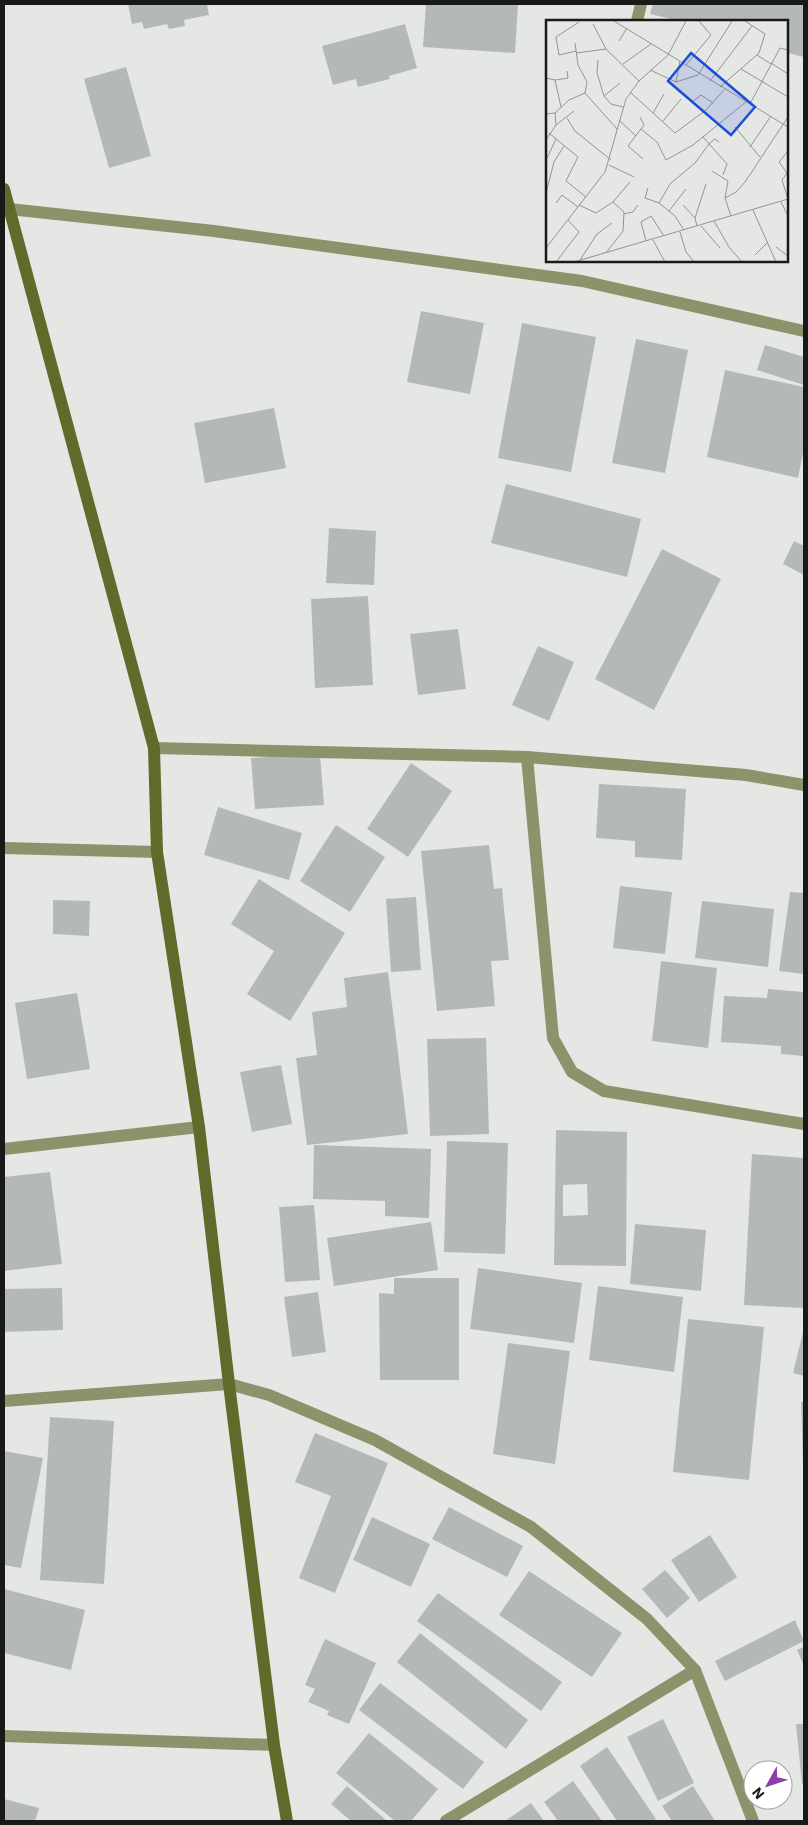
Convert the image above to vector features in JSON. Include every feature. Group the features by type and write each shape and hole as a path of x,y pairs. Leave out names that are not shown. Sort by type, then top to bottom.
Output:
{"street":[{"path":"637,20 641,4"},
{"path":"4,189 154,748 157,852 199,1127 274,1745 286,1821"},
{"path":"9,209 214,231 582,281 804,331"},
{"path":"154,748 527,757 746,776 804,785"},
{"path":"527,757 553,1038 572,1072 604,1091 804,1124"},
{"path":"4,848 157,852"},
{"path":"4,1149 199,1127"},
{"path":"4,1400 229,1384 269,1395 375,1440 532,1527 647,1619 695,1670 753,1821"},
{"path":"446,1821 695,1670"},
{"path":"4,1736 274,1745"}],"building":[{"path":"128,4 211,5 207,5 209,15 184,20 185,26 169,29 167,24 144,29 142,22 132,24"},
{"path":"426,4 518,4 515,53 423,47"},
{"path":"653,4 804,4 804,57 788,53 788,20 676,20 650,14"},
{"path":"405,24 417,68 389,76 390,79 358,87 356,79 333,85 322,46"},
{"path":"126,67 151,156 109,168 84,79"},
{"path":"421,311 484,323 470,394 407,382"},
{"path":"522,323 596,337 571,472 498,458"},
{"path":"636,339 688,350 665,473 612,463"},
{"path":"765,345 804,357 804,385 757,370"},
{"path":"725,370 804,387 804,448 798,478 707,457"},
{"path":"274,408 286,468 205,483 194,423"},
{"path":"506,484 641,519 627,577 491,543"},
{"path":"329,528 376,531 374,585 326,583"},
{"path":"794,541 804,546 804,575 783,564"},
{"path":"662,549 721,579 654,710 595,679"},
{"path":"368,596 373,685 315,688 311,599"},
{"path":"458,629 466,689 418,695 410,634"},
{"path":"538,646 574,662 549,721 512,705"},
{"path":"320,754 324,805 255,809 251,758"},
{"path":"411,763 452,791 408,857 367,829"},
{"path":"599,784 686,789 682,860 635,857 635,841 596,838"},
{"path":"218,807 302,833 289,880 204,855"},
{"path":"336,825 385,857 350,912 300,881"},
{"path":"489,845 494,889 502,888 509,960 491,961 495,1006 437,1011 421,851"},
{"path":"259,879 345,933 290,1021 247,994 274,951 231,924"},
{"path":"620,886 672,892 665,954 613,948"},
{"path":"790,892 804,893 804,974 779,971"},
{"path":"416,897 421,970 391,972 386,899"},
{"path":"53,900 90,901 89,936 53,934"},
{"path":"702,901 774,909 768,967 695,958"},
{"path":"661,961 717,968 708,1048 652,1041"},
{"path":"388,972 408,1134 307,1145 296,1058 317,1055 312,1012 347,1007 344,978"},
{"path":"768,989 804,992 804,1056 781,1054 781,1046 721,1042 724,996 767,998"},
{"path":"77,993 90,1069 27,1079 15,1003"},
{"path":"486,1038 489,1134 430,1136 427,1039"},
{"path":"281,1065 292,1124 252,1132 240,1072"},
{"path":"556,1130 627,1132 626,1266 554,1265","holes":["587,1184 588,1215 563,1216 563,1185"]},
{"path":"447,1141 508,1143 505,1254 444,1252"},
{"path":"314,1145 431,1149 429,1218 385,1216 385,1201 313,1199"},
{"path":"752,1154 804,1158 804,1308 744,1305"},
{"path":"50,1172 62,1264 4,1271 4,1177"},
{"path":"314,1205 320,1280 285,1282 279,1207"},
{"path":"431,1222 438,1270 334,1286 327,1238"},
{"path":"635,1224 706,1230 701,1291 630,1284"},
{"path":"478,1268 582,1283 574,1343 470,1329"},
{"path":"394,1278 459,1278 459,1380 380,1380 379,1293 394,1294"},
{"path":"598,1286 683,1297 674,1372 589,1360"},
{"path":"62,1288 63,1330 4,1332 4,1289"},
{"path":"318,1292 326,1352 292,1357 284,1297"},
{"path":"688,1319 764,1327 749,1480 673,1472"},
{"path":"804,1328 804,1376 793,1373"},
{"path":"508,1343 570,1351 555,1464 493,1454"},
{"path":"801,1402 804,1402 804,1462 803,1462"},
{"path":"50,1417 114,1421 104,1584 40,1580"},
{"path":"315,1433 388,1463 335,1593 299,1578 331,1496 295,1482"},
{"path":"4,1451 43,1458 21,1568 4,1565"},
{"path":"449,1507 523,1546 507,1577 432,1539"},
{"path":"372,1517 430,1544 411,1587 353,1560"},
{"path":"710,1535 737,1577 699,1602 671,1560"},
{"path":"665,1570 690,1598 667,1618 642,1589"},
{"path":"529,1571 622,1633 592,1677 499,1615"},
{"path":"4,1589 85,1610 71,1670 4,1653"},
{"path":"438,1593 562,1682 541,1711 417,1621"},
{"path":"795,1620 804,1641 725,1681 715,1661"},
{"path":"420,1633 528,1720 506,1749 397,1662"},
{"path":"325,1639 376,1663 349,1724 327,1715 329,1711 308,1702 315,1689 305,1685"},
{"path":"804,1647 804,1666 797,1650"},
{"path":"380,1683 484,1762 463,1789 359,1710"},
{"path":"663,1719 694,1783 658,1801 627,1737"},
{"path":"796,1724 804,1724 804,1784 802,1784"},
{"path":"369,1733 438,1789 411,1821 395,1821 336,1773"},
{"path":"607,1747 656,1819 652,1821 617,1821 580,1766"},
{"path":"573,1781 602,1821 558,1821 544,1802"},
{"path":"347,1786 387,1821 351,1821 331,1804"},
{"path":"693,1786 715,1821 672,1821 662,1806"},
{"path":"4,1799 39,1808 35,1821 4,1821"},
{"path":"531,1803 544,1821 505,1821"}]}
